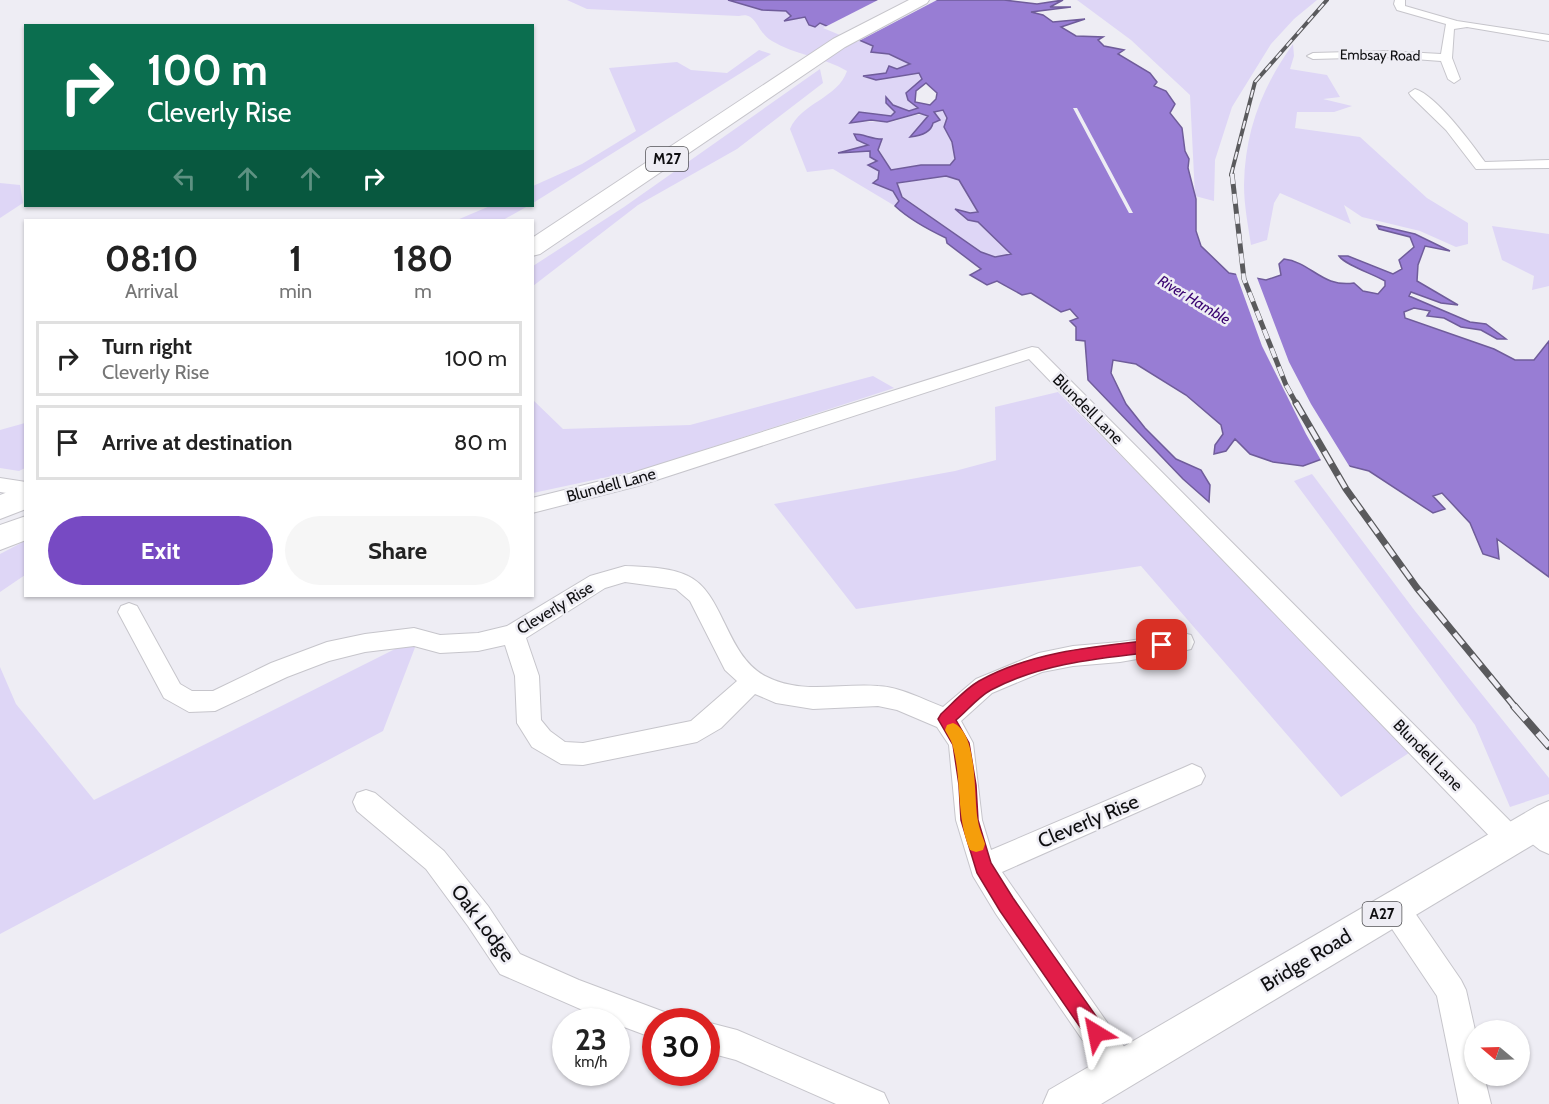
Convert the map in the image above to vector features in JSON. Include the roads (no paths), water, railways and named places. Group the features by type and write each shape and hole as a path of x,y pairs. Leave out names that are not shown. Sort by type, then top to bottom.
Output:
{"highway":[{"name":"M27","path":"534,248 792,64 830,34 895,0"},
{"name":"M27","path":"534,226 792,64 839,43 921,0"},
{"path":"0,507 24,497"},
{"path":"0,538 24,528"}],"main road":[{"name":"Bridge Road","path":"1063,1104 1394,907 1535,831"}],"street":[{"path":"1400,0 1401,8 1456,24 1549,38"},
{"path":"1454,78 1446,58 1449,27 1456,24"},
{"name":"Embsay Road","path":"1313,56 1387,54 1446,58"},
{"path":"1415,93 1437,110 1454,128 1481,166 1549,164"},
{"name":"Blundell Lane","path":"534,505 631,481 1032,352 1535,831"},
{"path":"0,485 24,489"},
{"name":"Cleverly Rise","path":"129,612 172,691 189,702 215,700 279,670 327,652 365,642 414,637 440,644 478,642 513,634 598,582 625,574 660,577 682,582 698,595 733,663 753,681 776,693 813,699 878,696 899,700 946,719"},
{"path":"513,634 527,676 529,723 541,739 561,753 583,754 697,731 753,681"},
{"path":"1120,1069 983,867 969,820 968,785 961,743 946,719 984,686 1039,663 1072,656 1120,652 1183,642"},
{"name":"Cleverly Rise","path":"983,867 1192,776"},
{"name":"Oak Lodge","path":"366,802 435,860 478,916 510,964 574,993 642,1019"},
{"path":"1394,907 1451,990 1475,1104"},
{"path":"720,1041 737,1045 873,1104"}],"water":[{"name":"River Hamble","path":"728,0 1004,0 1037,4 1063,0 1050,7 1071,7 1031,12 1043,15 1053,22 1085,19 1061,27 1076,36 1103,37 1098,40 1104,46 1124,50 1118,54 1150,73 1157,82 1154,86 1166,91 1175,104 1170,113 1182,128 1185,151 1189,159 1188,168 1196,199 1196,231 1201,246 1229,273 1266,280 1281,275 1279,264 1284,259 1302,265 1333,282 1354,283 1363,291 1378,294 1385,286 1385,281 1353,266 1339,256 1348,256 1393,274 1402,269 1399,260 1414,247 1410,237 1379,229 1377,225 1415,234 1450,251 1425,246 1418,265 1417,281 1458,305 1441,303 1411,292 1409,296 1470,322 1486,324 1506,339 1497,339 1481,330 1461,327 1444,318 1427,316 1430,311 1414,308 1404,312 1405,318 1494,349 1515,360 1534,360 1549,341 1549,577 1497,539 1499,559 1483,554 1470,523 1442,493 1433,496 1445,509 1433,513 1369,471 1322,459 1303,466 1273,462 1250,454 1235,439 1226,451 1214,454 1215,445 1223,434 1221,425 1186,395 1136,364 1113,360 1111,373 1126,404 1145,428 1176,459 1201,470 1210,485 1209,502 1183,479 1088,380 1085,341 1076,340 1076,327 1070,321 1078,318 1070,309 1061,312 1031,293 1022,295 997,281 987,285 970,275 981,269 947,243 946,238 919,224 895,206 899,201 893,191 873,183 878,179 879,171 868,165 877,161 870,157 870,151 838,153 868,145 857,140 854,134 858,134 882,139 878,150 891,170 921,165 950,165 955,159 952,142 944,127 947,118 943,110 934,112 940,120 933,123 930,129 913,137 910,137 928,116 919,113 887,122 871,120 850,123 859,112 891,116 895,112 886,103 886,97 893,105 909,111 918,108 908,100 906,93 922,79 919,73 876,80 863,76 886,73 889,66 897,69 910,64 889,54 871,52 873,46 820,23 815,27 809,25 805,17 784,21 791,16 786,11 762,10","holes":["926,83 937,93 936,99 930,105 915,102 916,91","946,176 959,180 978,212 970,213 955,209 968,220 978,222 1011,254 995,257 981,252 902,197 897,183"]}],"railway":[{"path":"1231,175 1255,82 1327,0"},
{"path":"1232,174 1244,279 1286,385 1297,405"},
{"path":"1296,403 1346,489 1417,588 1515,707"},
{"path":"1514,706 1549,746"}]}
